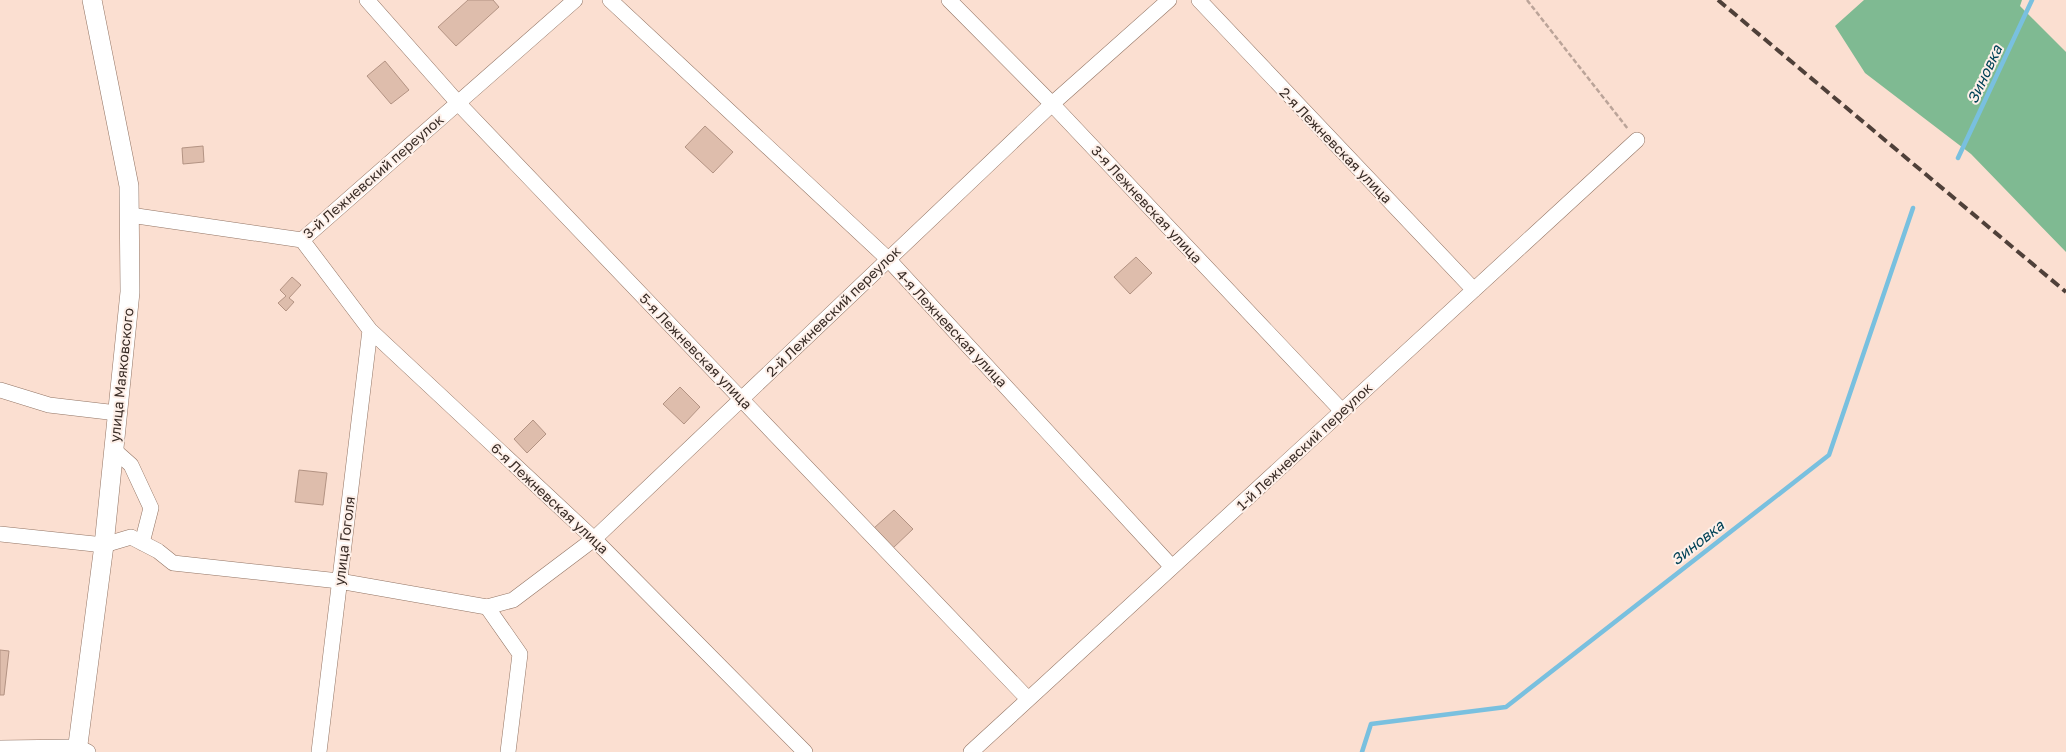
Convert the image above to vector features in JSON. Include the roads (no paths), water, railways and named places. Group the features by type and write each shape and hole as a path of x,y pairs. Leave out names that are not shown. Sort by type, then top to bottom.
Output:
{"main road":[{"name":"улица Маяковского","path":"81,750 130,292 129,186 92,0"}],"street":[{"name":"5-я Лежневская улица","path":"367,0 458,103 742,398 1028,700"},
{"name":"3-й Лежневский переулок","path":"130,215 302,240 575,0"},
{"name":"4-я Лежневская улица","path":"610,0 888,259 1172,567"},
{"name":"3-я Лежневская улица","path":"949,0 1052,104 1342,411"},
{"name":"2-й Лежневский переулок","path":"487,607 513,600 594,539 1052,104 1170,0"},
{"name":"2-я Лежневская улица","path":"1198,0 1474,290"},
{"name":"1-й Лежневский переулок","path":"970,752 1636,140"},
{"name":"6-я Лежневская улица","path":"302,240 370,330 594,539 805,752"},
{"name":"улица Гоголя","path":"319,752 370,330"},
{"path":"0,390 49,405 117,413"},
{"path":"113,450 131,465 151,508 142,543"},
{"path":"0,534 104,545 131,538 174,563 339,581 487,607 520,654 508,752"},
{"path":"0,748 81,750"}],"waterway":[{"name":"Зиновка","path":"1958,158 2032,0"},
{"name":"Зиновка","path":"1362,752 1371,724 1506,707 1829,455 1913,208"}],"railway":[{"path":"1718,0 2066,292"}]}
